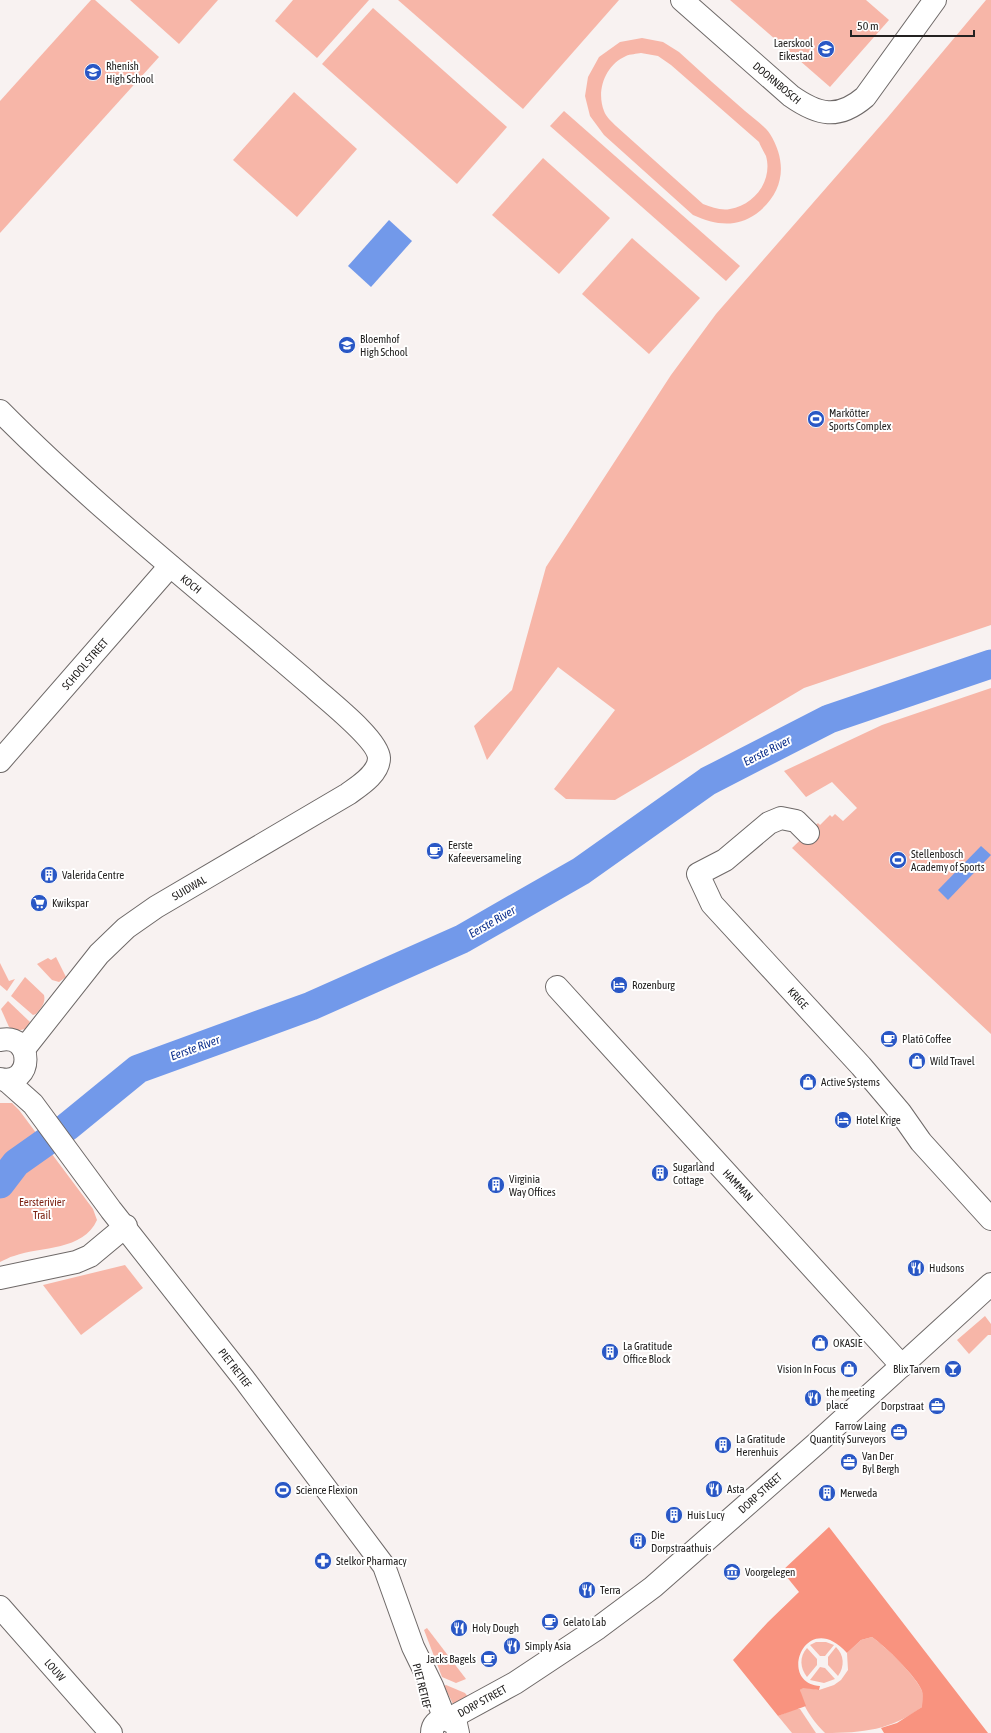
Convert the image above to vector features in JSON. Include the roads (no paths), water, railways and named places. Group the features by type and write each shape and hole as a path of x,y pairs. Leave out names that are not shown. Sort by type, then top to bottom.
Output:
{"street":[{"name":"DOORNBOSCH","path":"682,0 791,96 807,107 822,112 840,112 853,107 865,97 935,0"},
{"name":"KOCH","path":"0,411 32,443 170,566 354,723 374,746 379,758"},
{"name":"SCHOOL STREET","path":"0,761 170,566"},
{"name":"SUIDWAL","path":"24,1049 99,954 126,928 156,907 348,794 362,784 372,774 377,767 379,758"},
{"name":"KRIGE","path":"808,833 796,821 781,818 769,823 725,860 698,874 712,904 861,1066 900,1112 921,1142 991,1219"},
{"name":"HAMMAN","path":"557,987 902,1366"},
{"path":"1,1036 18,1043 24,1049 26,1056 26,1064 6,1078"},
{"name":"PIET RETIEF","path":"6,1078 33,1104 384,1566 413,1647 423,1694 442,1728"},
{"path":"0,1278 76,1262 90,1256 126,1226"},
{"name":"DORP STREET","path":"442,1728 494,1703 515,1683 598,1628 654,1587 902,1366 991,1284"},
{"name":"LOUW","path":"0,1607 111,1733"}],"water":[{"path":"389,220 412,241 371,287 348,266"},
{"path":"981,846 991,855 948,900 938,890"}],"waterway":[{"name":"Eerste River","path":"0,1184 16,1163 67,1127 138,1069 311,1006 462,939 581,871 708,781 829,719 991,664"}],"place":[{"name":"Laerskool Eikestad","path":"826,49"},
{"name":"Rhenish High School","path":"93,72"},
{"name":"Bloemhof High School","path":"347,345"},
{"name":"Markötter Sports Complex","path":"816,419"},
{"name":"Eerste Kafeeversameling","path":"435,851"},
{"name":"Stellenbosch Academy of Sports","path":"898,860"},
{"name":"Valerida Centre","path":"49,875"},
{"name":"Kwikspar","path":"39,903"},
{"name":"Rozenburg","path":"619,985"},
{"name":"Platō Coffee","path":"889,1039"},
{"name":"Wild Travel","path":"917,1061"},
{"name":"Active Systems","path":"808,1082"},
{"name":"Hotel Krige","path":"843,1120"},
{"name":"Sugarland Cottage","path":"660,1173"},
{"name":"Virginia Way Offices","path":"496,1185"},
{"name":"Hudsons","path":"916,1268"},
{"name":"OKASIE","path":"820,1343"},
{"name":"La Gratitude Office Block","path":"610,1352"},
{"name":"Vision In Focus","path":"849,1369"},
{"name":"Blix Tarvern","path":"953,1369"},
{"name":"the meeting place","path":"813,1398"},
{"name":"Dorpstraat","path":"937,1406"},
{"name":"Farrow Laing Quantity Surveyors","path":"899,1432"},
{"name":"La Gratitude Herenhuis","path":"723,1445"},
{"name":"Van Der Byl Bergh","path":"849,1462"},
{"name":"Asta","path":"714,1489"},
{"name":"Science Flexion","path":"283,1490"},
{"name":"Merweda","path":"827,1493"},
{"name":"Huis Lucy","path":"674,1515"},
{"name":"Die Dorpstraathuis","path":"638,1541"},
{"name":"Stelkor Pharmacy","path":"323,1561"},
{"name":"Voorgelegen","path":"732,1572"},
{"name":"Terra","path":"587,1590"},
{"name":"Gelato Lab","path":"550,1622"},
{"name":"Holy Dough","path":"459,1628"},
{"name":"Simply Asia","path":"512,1646"},
{"name":"Jacks Bagels","path":"489,1659"}],"park label":[{"name":"Eersterivier Trail","path":"42,1208"}]}
